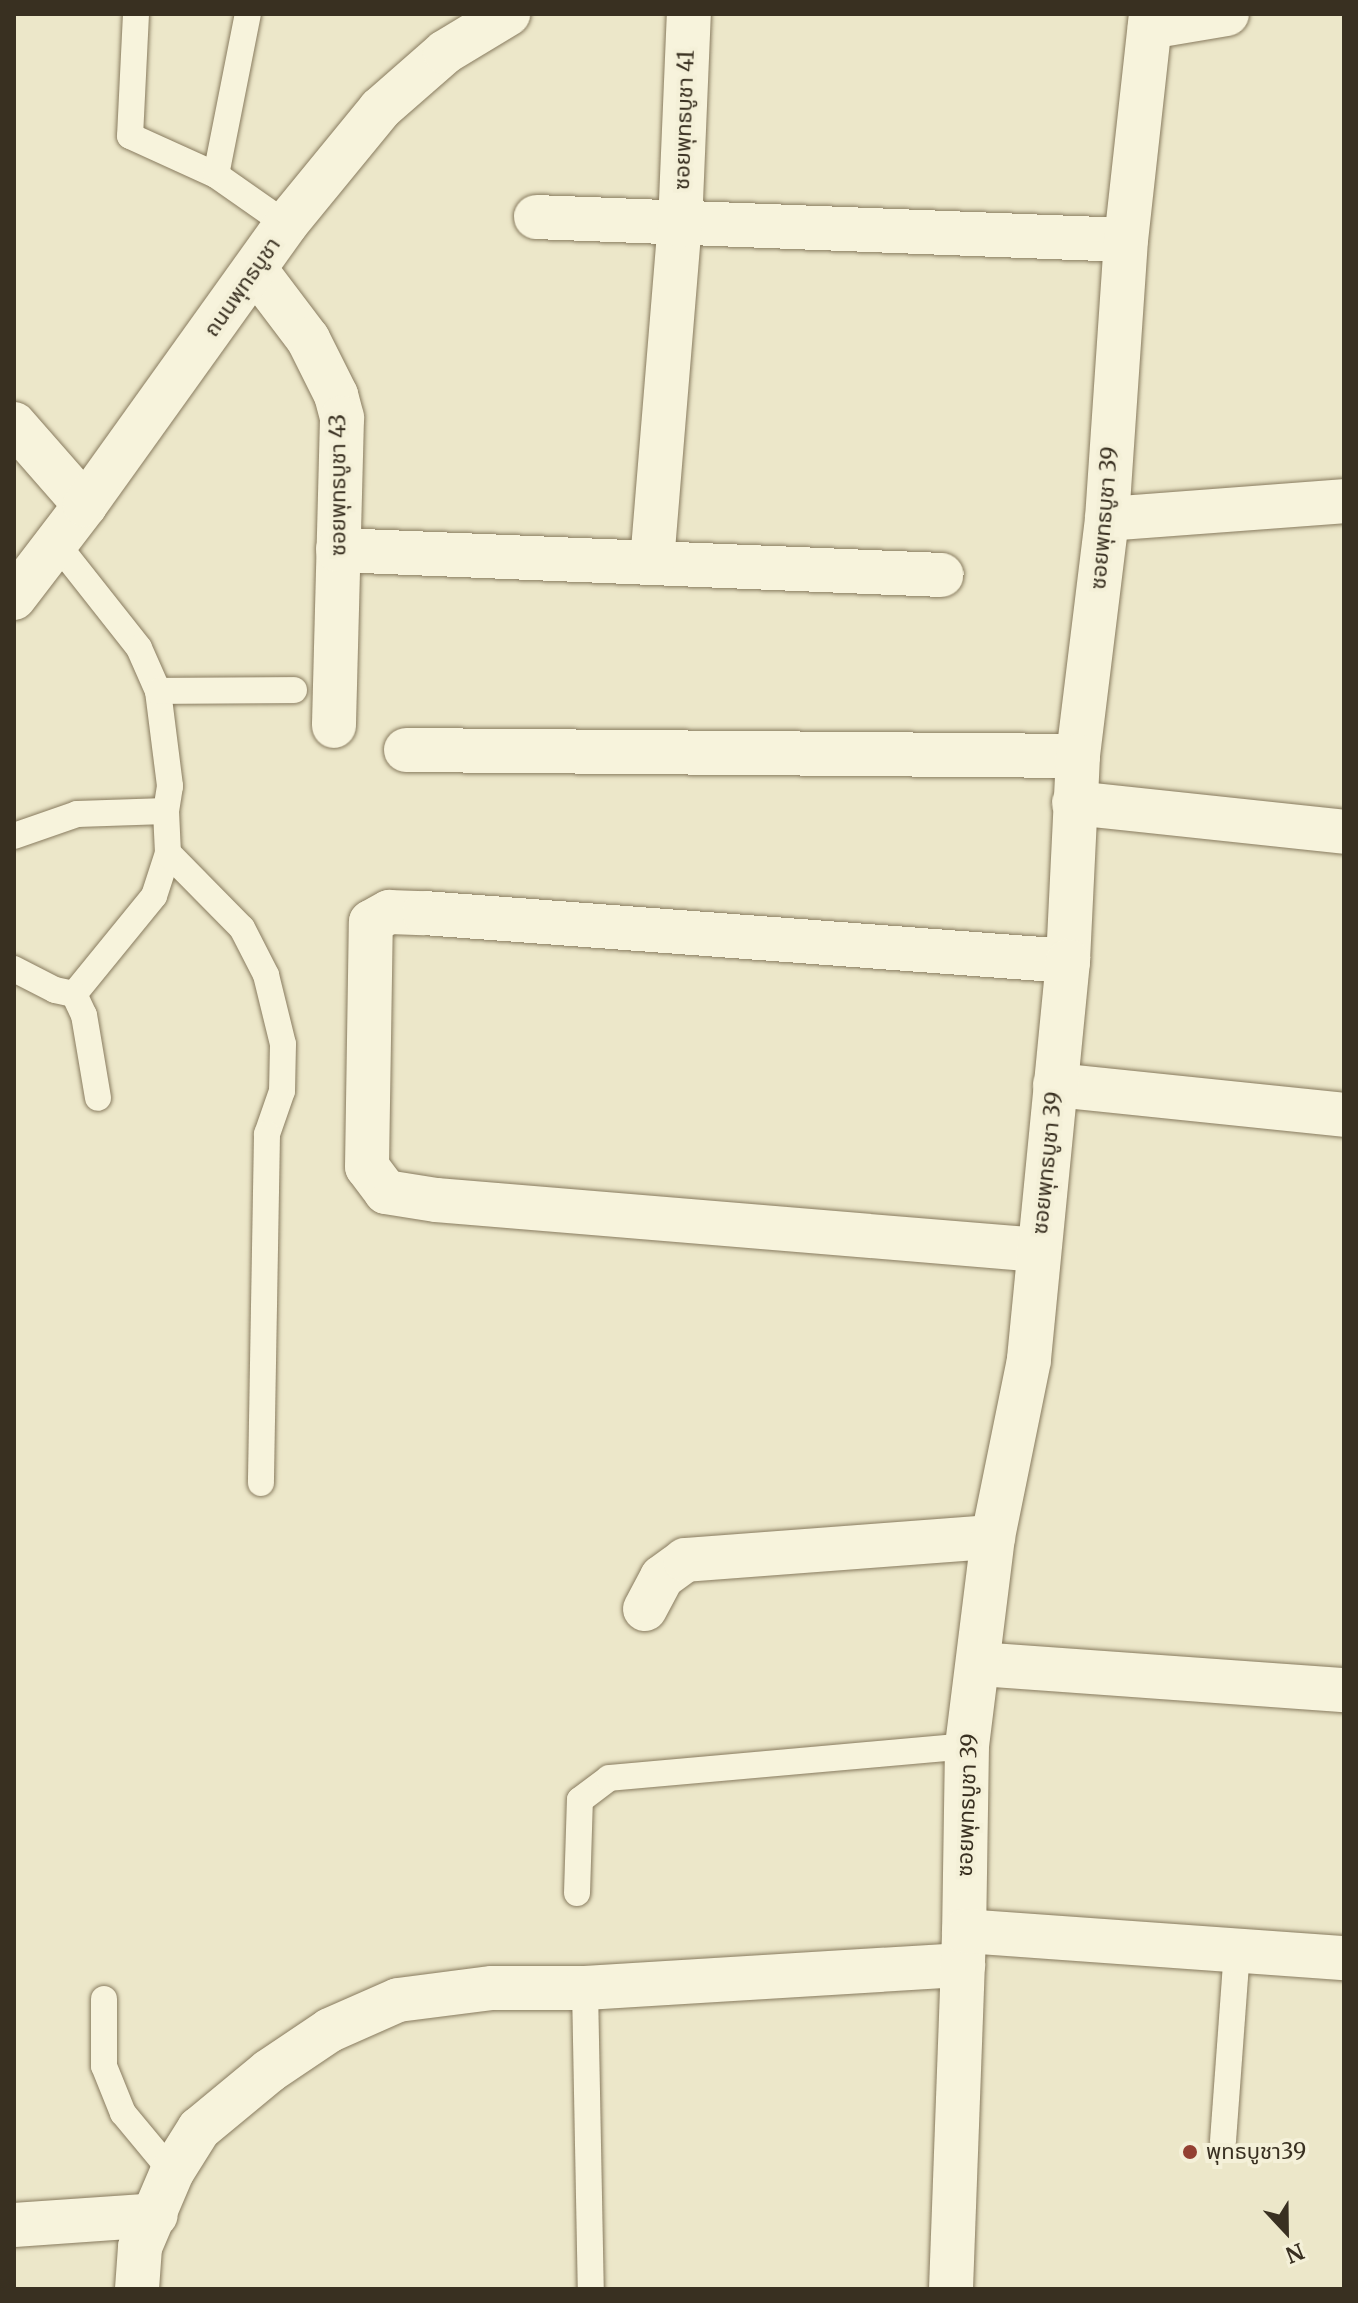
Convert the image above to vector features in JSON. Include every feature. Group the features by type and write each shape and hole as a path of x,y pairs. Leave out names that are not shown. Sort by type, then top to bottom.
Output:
{"street":[{"name":"ถนนพุทธบูชา","path":"30,568 85,505 286,224 380,109 445,52 508,14"},
{"name":"ซอยพุทธบูชา 41","path":"652,562 680,225 689,14"},
{"path":"1150,20 1227,14"},
{"name":"ซอยพุทธบูชา 39","path":"951,2289 964,1948 967,1746 978,1664 980,1620 993,1537 1029,1360 1068,961 1078,756 1107,519 1126,240 1150,20"},
{"path":"536,217 1126,240"},
{"name":"ซอยพุทธบูชา 43","path":"255,269 308,339 336,395 342,418 334,726"},
{"path":"14,424 85,505"},
{"path":"1107,519 1344,501"},
{"path":"338,550 941,575"},
{"path":"406,750 1078,756"},
{"path":"1074,803 1344,832"},
{"path":"1039,1250 468,1202 386,1192 367,1167 371,922 389,912 424,913 1068,961"},
{"path":"1055,1085 1344,1115"},
{"path":"645,1609 662,1577 685,1560 993,1537"},
{"path":"978,1664 1344,1690"},
{"path":"137,2289 140,2247 172,2172 199,2129 269,2071 330,2030 398,2000 492,1988 585,1988 964,1948 1237,1952 1344,1958"},
{"path":"14,2225 156,2215"}],"lane":[{"path":"136,14 130,136 216,175 286,224"},
{"path":"216,175 248,14"},
{"path":"30,568 139,648 158,691 170,786 166,811 168,853 154,896 74,994"},
{"path":"158,691 294,690"},
{"path":"14,836 77,814 166,811"},
{"path":"168,853 242,928 266,975 283,1044 282,1091 267,1134 261,1483"},
{"path":"14,969 55,990 74,994"},
{"path":"74,994 84,1015 98,1098"},
{"path":"577,1893 580,1800 609,1778 967,1746"},
{"path":"1223,2141 1237,1952"},
{"path":"585,1988 591,2289"},
{"path":"104,1999 104,2066 123,2113 172,2172"}],"place":[{"name":"พุทธบูชา39","path":"1190,2152"}]}
